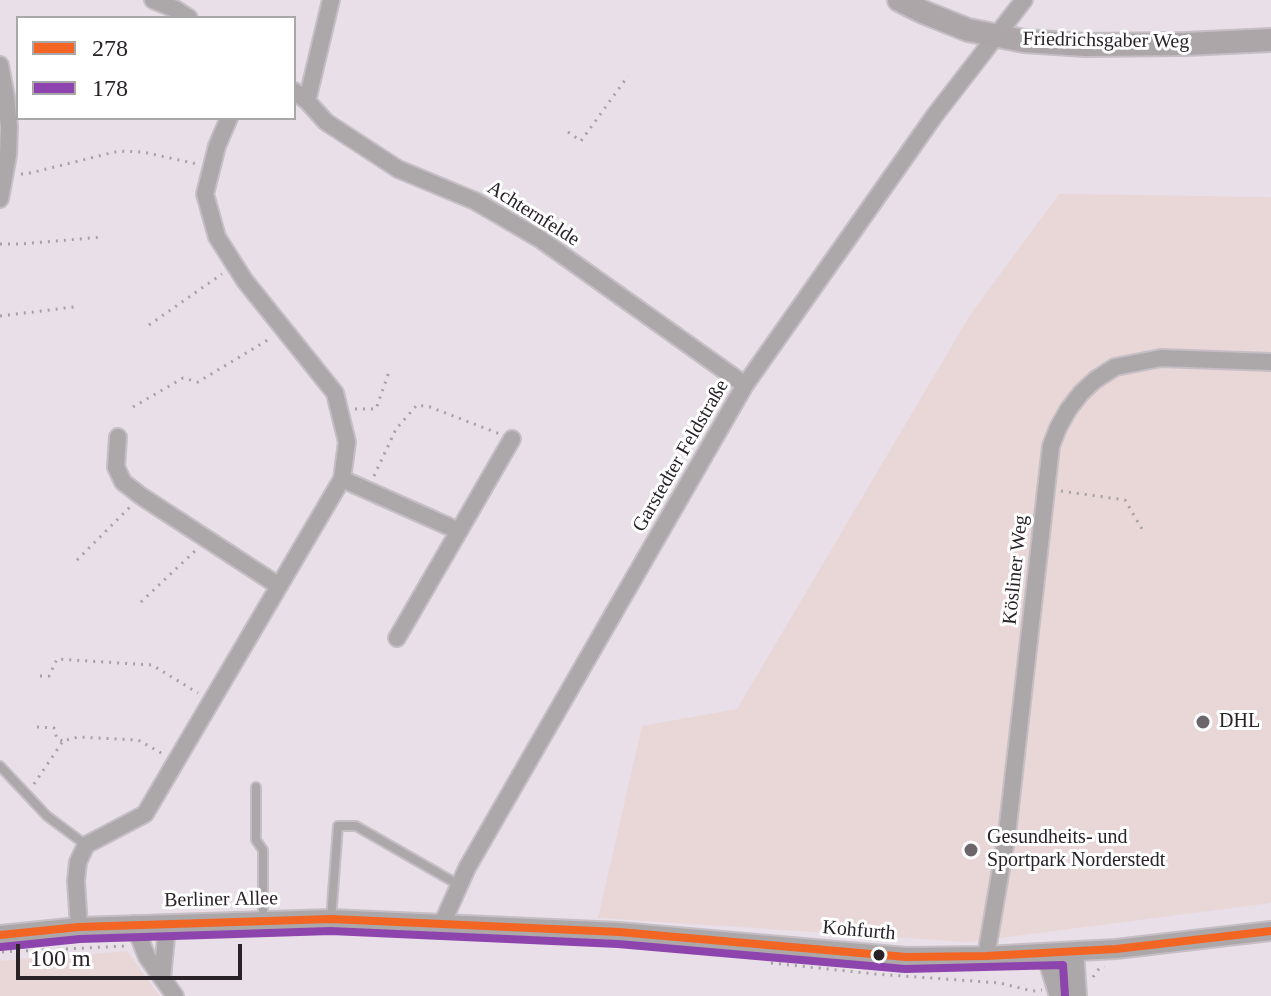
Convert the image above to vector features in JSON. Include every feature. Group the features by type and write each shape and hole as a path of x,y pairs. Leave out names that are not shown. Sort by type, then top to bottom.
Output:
{"main road":[{"name":"Friedrichsgaber Weg","path":"899,0 968,30 1024,41 1085,45 1271,40"}],"street":[{"path":"153,0 186,16"},
{"path":"301,96 331,0"},
{"name":"Garstedter Feldstraße","path":"442,924 467,868 745,385 935,115 1024,0"},
{"path":"0,65 9,127 8,155 0,199"},
{"name":"Achternfelde","path":"301,96 326,122 398,169 475,201 540,239 745,385"},
{"path":"79,927 76,881 78,862 86,845 145,814 342,479 347,442 335,393 245,281 217,237 205,194 217,146 228,120"},
{"name":"Kösliner Weg","path":"986,956 1007,834 1051,446 1068,410 1095,380 1115,367 1161,358 1271,362"},
{"path":"118,437 116,467 123,482 279,586"},
{"path":"397,638 512,439"},
{"path":"342,479 459,531"},
{"name":"Berliner Allee","path":"2,944 79,927 138,933 175,923 331,919 442,924"},
{"path":"162,978 166,938 175,923"},
{"name":"Kohfurth","path":"442,924 619,932 884,956 1046,954 1271,931"},
{"path":"138,933 147,957 175,996"},
{"path":"1074,952 1077,996"},
{"path":"1046,954 1059,996"}],"lane":[{"path":"0,766 47,816 86,845"},
{"path":"256,787 256,840 263,850 263,921"},
{"path":"331,919 338,826 356,826 459,885"}],"path":[{"path":"568,132 581,141 628,76"},
{"path":"5,172 26,174 119,151 143,152 212,167"},
{"path":"0,244 103,237"},
{"path":"149,325 235,266"},
{"path":"0,316 74,307"},
{"path":"133,407 183,378 198,382 284,330"},
{"path":"339,409 376,409 389,372"},
{"path":"367,491 396,429 417,405 430,407 512,439"},
{"path":"1045,488 1125,500 1142,529"},
{"path":"77,560 141,496"},
{"path":"141,602 208,540"},
{"path":"40,676 49,676 57,659 152,665 211,701"},
{"path":"37,727 54,728 57,739 63,741 78,737 138,740 176,761"},
{"path":"27,794 63,741"},
{"path":"2,944 128,946 138,933"},
{"path":"759,962 1000,983 1032,991 1035,996"}],"shaded area":[{"path":"1059,194 1271,197 1271,903 969,942 598,918 642,726 737,709 970,315"},
{"path":"127,951 160,996 0,996 0,961"}],"transit line":[{"name":"278","path":"0,935 79,927 331,919 619,932 906,957 1116,949 1271,931"},
{"name":"178","path":"1,947 80,939 331,931 618,944 905,969 1063,965 1065,996"}],"place":[{"name":"DHL","path":"1203,722"},
{"name":"Gesundheits- und Sportpark Norderstedt","path":"971,850"}]}
